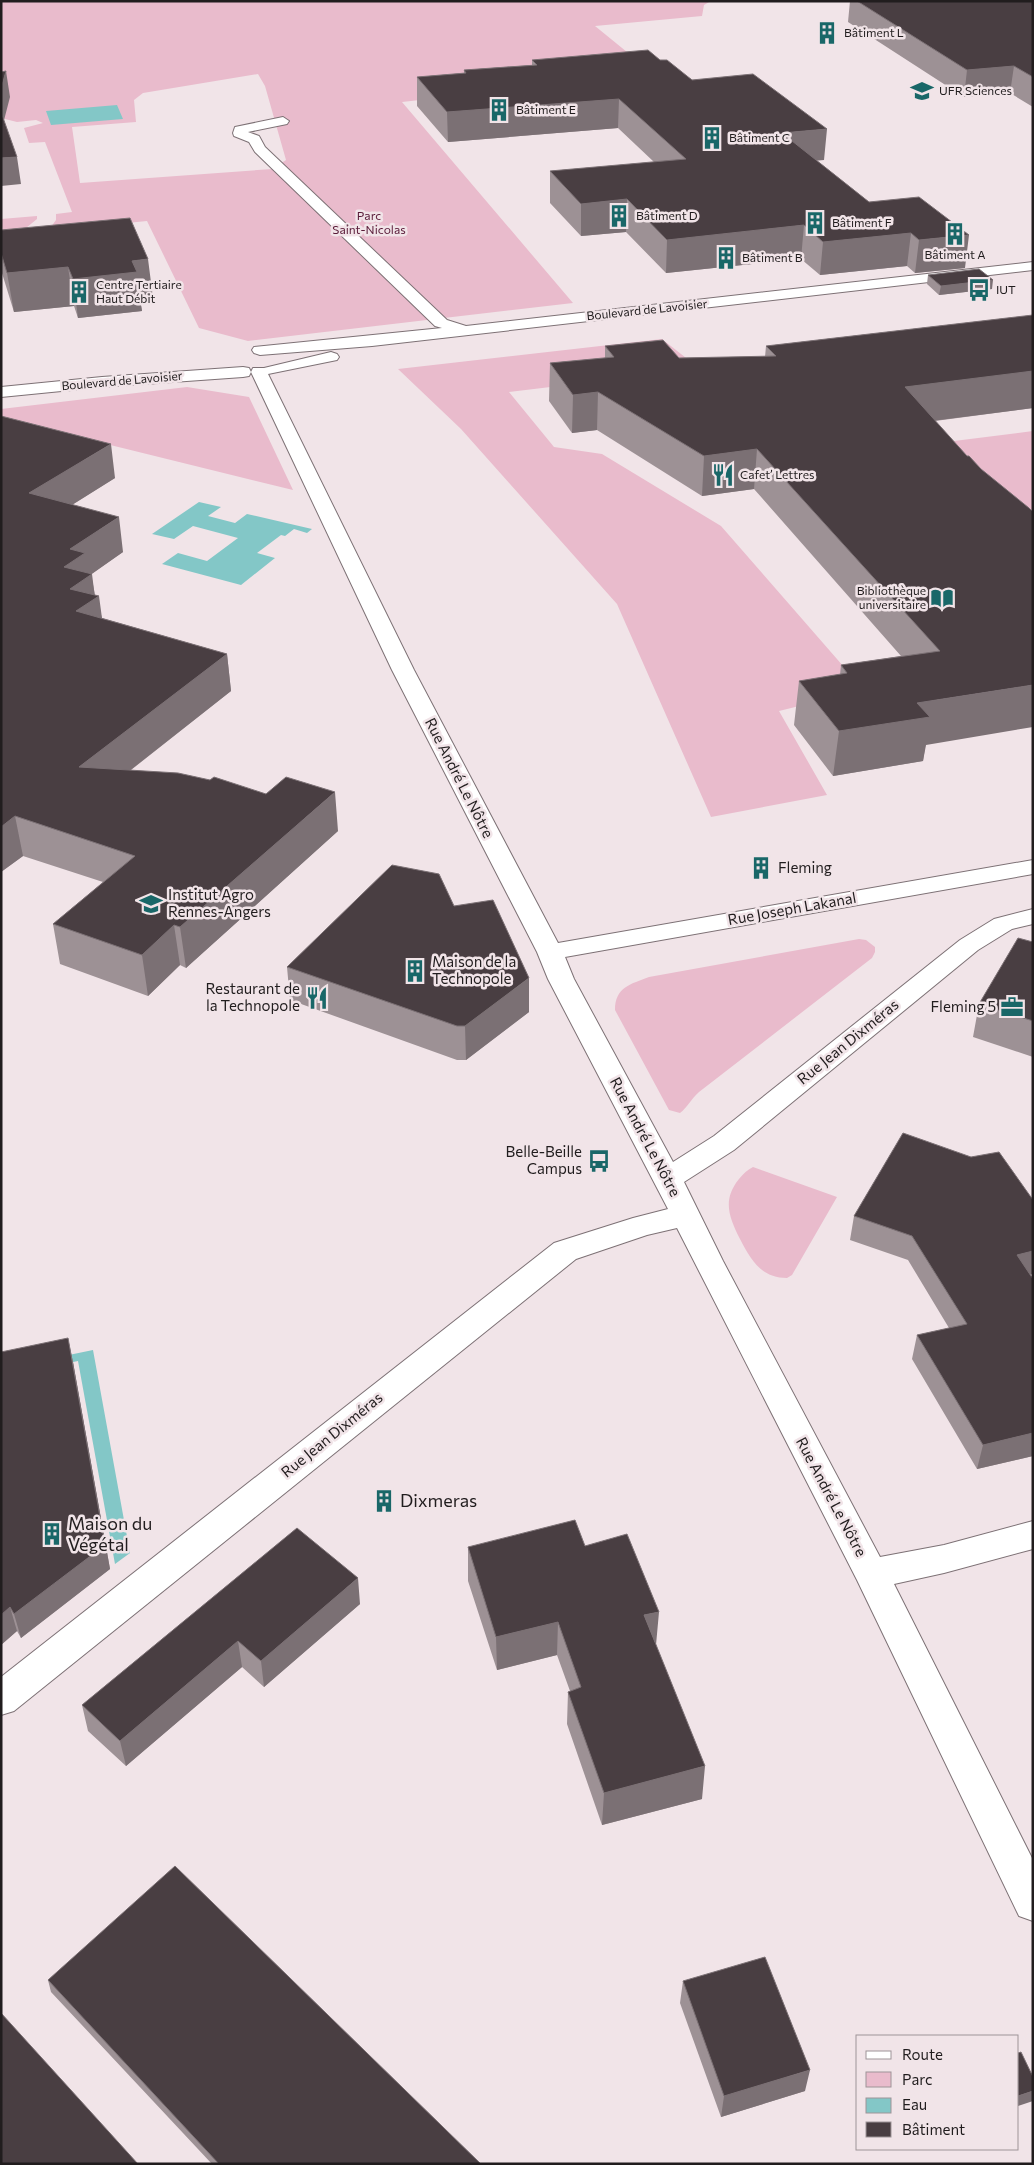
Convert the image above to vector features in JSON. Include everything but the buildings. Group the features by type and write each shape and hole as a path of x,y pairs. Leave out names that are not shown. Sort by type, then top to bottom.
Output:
{"street":[{"path":"283,121 240,130 240,133 254,138 260,149 441,323 466,330"},
{"name":"Boulevard de Lavoisier","path":"257,372 282,364 282,357 271,352 254,350 372,341 1033,266"},
{"name":"Boulevard de Lavoisier","path":"1,392 102,382 257,372 322,358 374,350 1033,278"},
{"path":"228,357 224,362 226,366 257,372"},
{"name":"Boulevard de Lavoisier","path":"1,380 154,362"},
{"name":"Rue André Le Nôtre","path":"257,372 403,670 550,952 569,995 668,1179 708,1261 872,1574 1033,1902"},
{"name":"Rue Joseph Lakanal","path":"550,952 1033,867"},
{"name":"Rue Jean Dixméras","path":"668,1179 724,1142 969,945 1003,924 1033,916"},
{"name":"Rue Jean Dixméras","path":"1,1699 565,1251 644,1225 687,1216"},
{"path":"872,1574 944,1559 1033,1535"}],"green space":[{"name":"Parc Saint-Nicolas","path":"1,1 711,1 704,5 702,16 595,26 654,74 402,102 573,303 248,341 199,328 147,221 87,227 51,227 56,220 56,214 72,212 45,142 29,143 24,128 43,123 36,120 17,122 1,118","holes":["258,74 265,86 286,160 272,169 80,183 72,127 136,122 134,100 143,93"]},
{"path":"37,216 37,219 26,228 3,233 1,219"},
{"path":"662,339 700,369 509,392 554,447 602,454 721,526 864,690 779,711 827,795 711,817 617,604 461,429 398,369"},
{"path":"187,387 249,397 293,490 1,418 1,409"},
{"path":"1033,431 1033,536 930,444"},
{"path":"859,939 866,940 875,947 872,958 699,1092 680,1113 669,1110 615,1010 621,991 630,984 649,977"},
{"path":"753,1167 837,1197 792,1275 787,1278 770,1275 753,1261 744,1247 730,1216 730,1194 739,1179"}],"water":[{"path":"117,105 123,119 51,125 46,111"},
{"path":"199,502 221,507 208,516 235,523 247,514 312,529 307,533 294,529 285,536 281,535 257,553 275,558 241,585 162,564 178,553 207,561 238,538 193,526 174,539 152,534"},
{"path":"93,1350 130,1553 115,1564 78,1361 1,1377 1,1369"}],"place":[{"name":"Bâtiment L","path":"827,33"},
{"name":"UFR Sciences","path":"922,91"},
{"name":"Bâtiment E","path":"499,110"},
{"name":"Bâtiment C","path":"712,138"},
{"name":"Bâtiment D","path":"619,216"},
{"name":"Bâtiment F","path":"815,223"},
{"name":"Bâtiment A","path":"955,234"},
{"name":"Bâtiment B","path":"726,258"},
{"name":"IUT","path":"979,290"},
{"name":"Centre Tertiaire Haut Débit","path":"79,292"},
{"name":"Cafet’ Lettres","path":"723,475"},
{"name":"Bibliothèque universitaire","path":"942,598"},
{"name":"Fleming","path":"761,868"},
{"name":"Institut Agro Rennes-Angers","path":"151,904"},
{"name":"Maison de la Technopole","path":"415,971"},
{"name":"Restaurant de la Technopole","path":"317,998"},
{"name":"Fleming 5","path":"1012,1007"},
{"name":"Belle-Beille Campus","path":"599,1161"},
{"name":"Dixmeras","path":"384,1501"},
{"name":"Maison du Végétal","path":"52,1534"}]}
